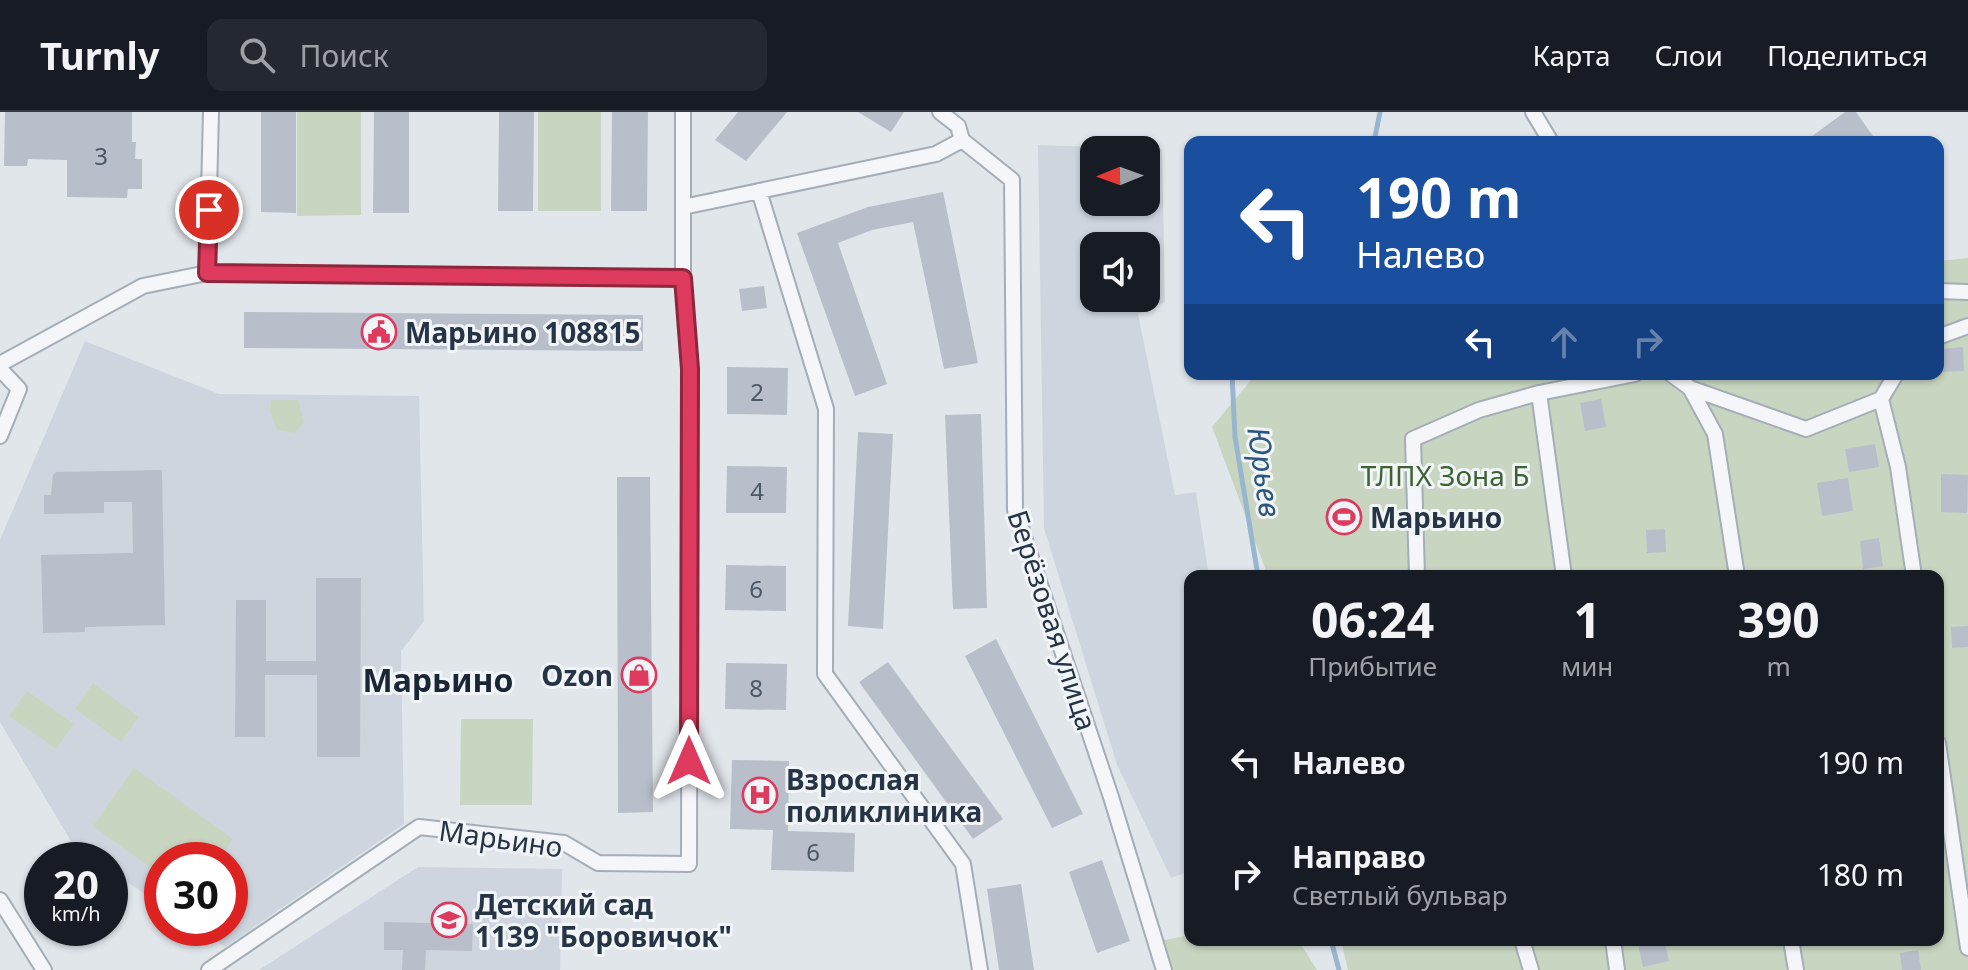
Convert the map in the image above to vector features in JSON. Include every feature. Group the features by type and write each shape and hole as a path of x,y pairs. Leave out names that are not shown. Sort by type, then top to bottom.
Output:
{"street":[{"path":"207,273 211,112"},
{"path":"0,436 19,389 0,367 143,286 207,273 683,278 683,112"},
{"path":"683,207 936,154 962,140 958,126 940,112"},
{"path":"1533,112 1547,136"},
{"name":"Берёзовая улица","path":"962,140 1012,180 1015,510 1111,797 1164,970"},
{"path":"759,191 826,409 825,674 963,864 980,970"},
{"name":"Марьино","path":"209,970 419,827 564,843 598,863 689,864 690,382 683,278"},
{"path":"1944,291 1968,292"},
{"path":"1944,335 1968,326"},
{"path":"1417,570 1413,439 1479,410 1539,393 1605,380"},
{"path":"1679,380 1690,388 1806,429 1881,399 1892,380"},
{"path":"1690,388 1715,434 1736,570"},
{"path":"1539,393 1563,570"},
{"path":"1881,399 1898,467 1913,570"},
{"path":"1944,784 1968,948"},
{"path":"0,900 44,970"},
{"path":"1524,946 1531,970"},
{"path":"1614,946 1617,970"},
{"path":"1792,946 1796,970"}],"shaded area":[{"path":"1038,145 1080,146 1080,216 1160,216 1162,149 1165,302 1160,304 1160,232 1080,232 1080,312 1142,312 1138,314 1175,495 1196,492 1208,570 1184,570 1184,873 1171,878 1117,765 1044,528"},
{"path":"85,341 219,394 419,396 424,621 401,651 404,824 248,931 248,842 144,842 144,893 128,883 128,842 71,842 0,722 0,540"},
{"name":"Детский сад 1139 \"Боровичок\"","path":"418,867 562,869 560,970 259,970"}],"green space":[{"path":"297,112 361,112 361,215 297,216"},
{"path":"538,112 601,112 601,211 538,211"},
{"name":"ТЛПХ Зона Б","path":"1968,258 1968,970 1348,970 1342,946 1944,946 1944,570 1266,570 1212,427 1251,380 1944,380 1944,260"},
{"path":"271,400 298,400 304,422 295,433 277,430 270,412"},
{"path":"93,683 139,717 121,742 75,709"},
{"path":"27,691 74,724 56,749 9,716"},
{"path":"461,719 533,719 532,805 460,805"},
{"path":"134,768 233,839 231,842 144,842 144,863 128,851 128,842 115,842 93,826"},
{"path":"1184,936 1184,946 1302,946 1317,970 1158,970 1150,943"}],"building":[{"path":"5,112 132,112 135,159 142,159 142,189 128,189 127,198 67,197 67,160 28,159 27,166 4,166"},
{"path":"261,112 296,112 296,213 261,212"},
{"path":"374,112 409,112 409,213 373,213"},
{"path":"499,112 534,112 533,211 498,211"},
{"path":"612,112 648,112 647,211 611,211"},
{"path":"738,112 787,112 746,161 715,140"},
{"path":"858,112 904,112 891,132"},
{"path":"1845,112 1856,112 1873,136 1812,136"},
{"path":"943,192 978,363 944,369 913,222 872,230 838,243 887,384 855,396 797,233 868,207"},
{"path":"764,286 767,308 742,311 739,289"},
{"path":"244,312 643,315 643,351 244,348"},
{"path":"1963,347 1964,371 1944,372 1944,349"},
{"path":"727,367 788,368 787,415 727,414"},
{"path":"1601,399 1606,427 1585,431 1580,403"},
{"path":"981,414 987,608 953,609 945,415"},
{"path":"858,432 893,434 883,629 848,626"},
{"path":"1875,444 1879,467 1849,472 1845,449"},
{"path":"727,466 787,467 786,513 726,513"},
{"path":"162,470 165,625 85,627 85,632 43,633 41,555 133,553 132,502 104,502 104,513 44,514 44,495 51,495 53,475 56,472"},
{"path":"1941,474 1968,475 1967,513 1941,512"},
{"path":"617,477 650,477 653,812 618,813"},
{"path":"1848,478 1853,511 1822,516 1817,483"},
{"path":"1665,529 1666,552 1647,553 1646,530"},
{"path":"1879,538 1883,566 1863,569 1860,541"},
{"path":"726,565 786,566 786,611 725,610"},
{"path":"316,578 361,578 360,757 317,757 317,675 265,675 265,737 235,737 236,600 266,600 266,661 316,661"},
{"path":"1968,626 1968,647 1952,648 1951,627"},
{"path":"996,639 1083,814 1052,828 965,656"},
{"path":"888,662 1003,819 973,839 859,682"},
{"path":"726,663 787,664 786,710 725,709"},
{"path":"732,760 789,761 788,831 855,833 854,872 771,870 773,830 730,829"},
{"path":"1102,860 1130,941 1097,953 1069,872"},
{"path":"1021,884 1034,970 999,970 987,889"},
{"path":"384,922 473,924 472,951 426,950 425,970 402,970 403,950 384,950"},
{"path":"1638,946 1665,946 1669,961 1643,967"},
{"path":"1918,950 1921,970 1902,970 1900,953"}],"waterway":[{"name":"Юрьев","path":"1375,136 1380,112"},
{"name":"Юрьев","path":"1232,380 1235,437 1257,570"},
{"name":"Юрьев","path":"1333,946 1339,970"}],"place":[{"name":"Марьино 108815","path":"379,332"},
{"name":"Марьино","path":"1344,517"},
{"name":"Ozon","path":"639,675"},
{"name":"Взрослая поликлиника","path":"760,795"},
{"name":"Детский сад 1139 \"Боровичок\"","path":"449,920"}],"district":[{"name":"Марьино","path":"438,679"}],"route":[{"path":"209,210 207,273 683,278 690,369 689,761"}]}
